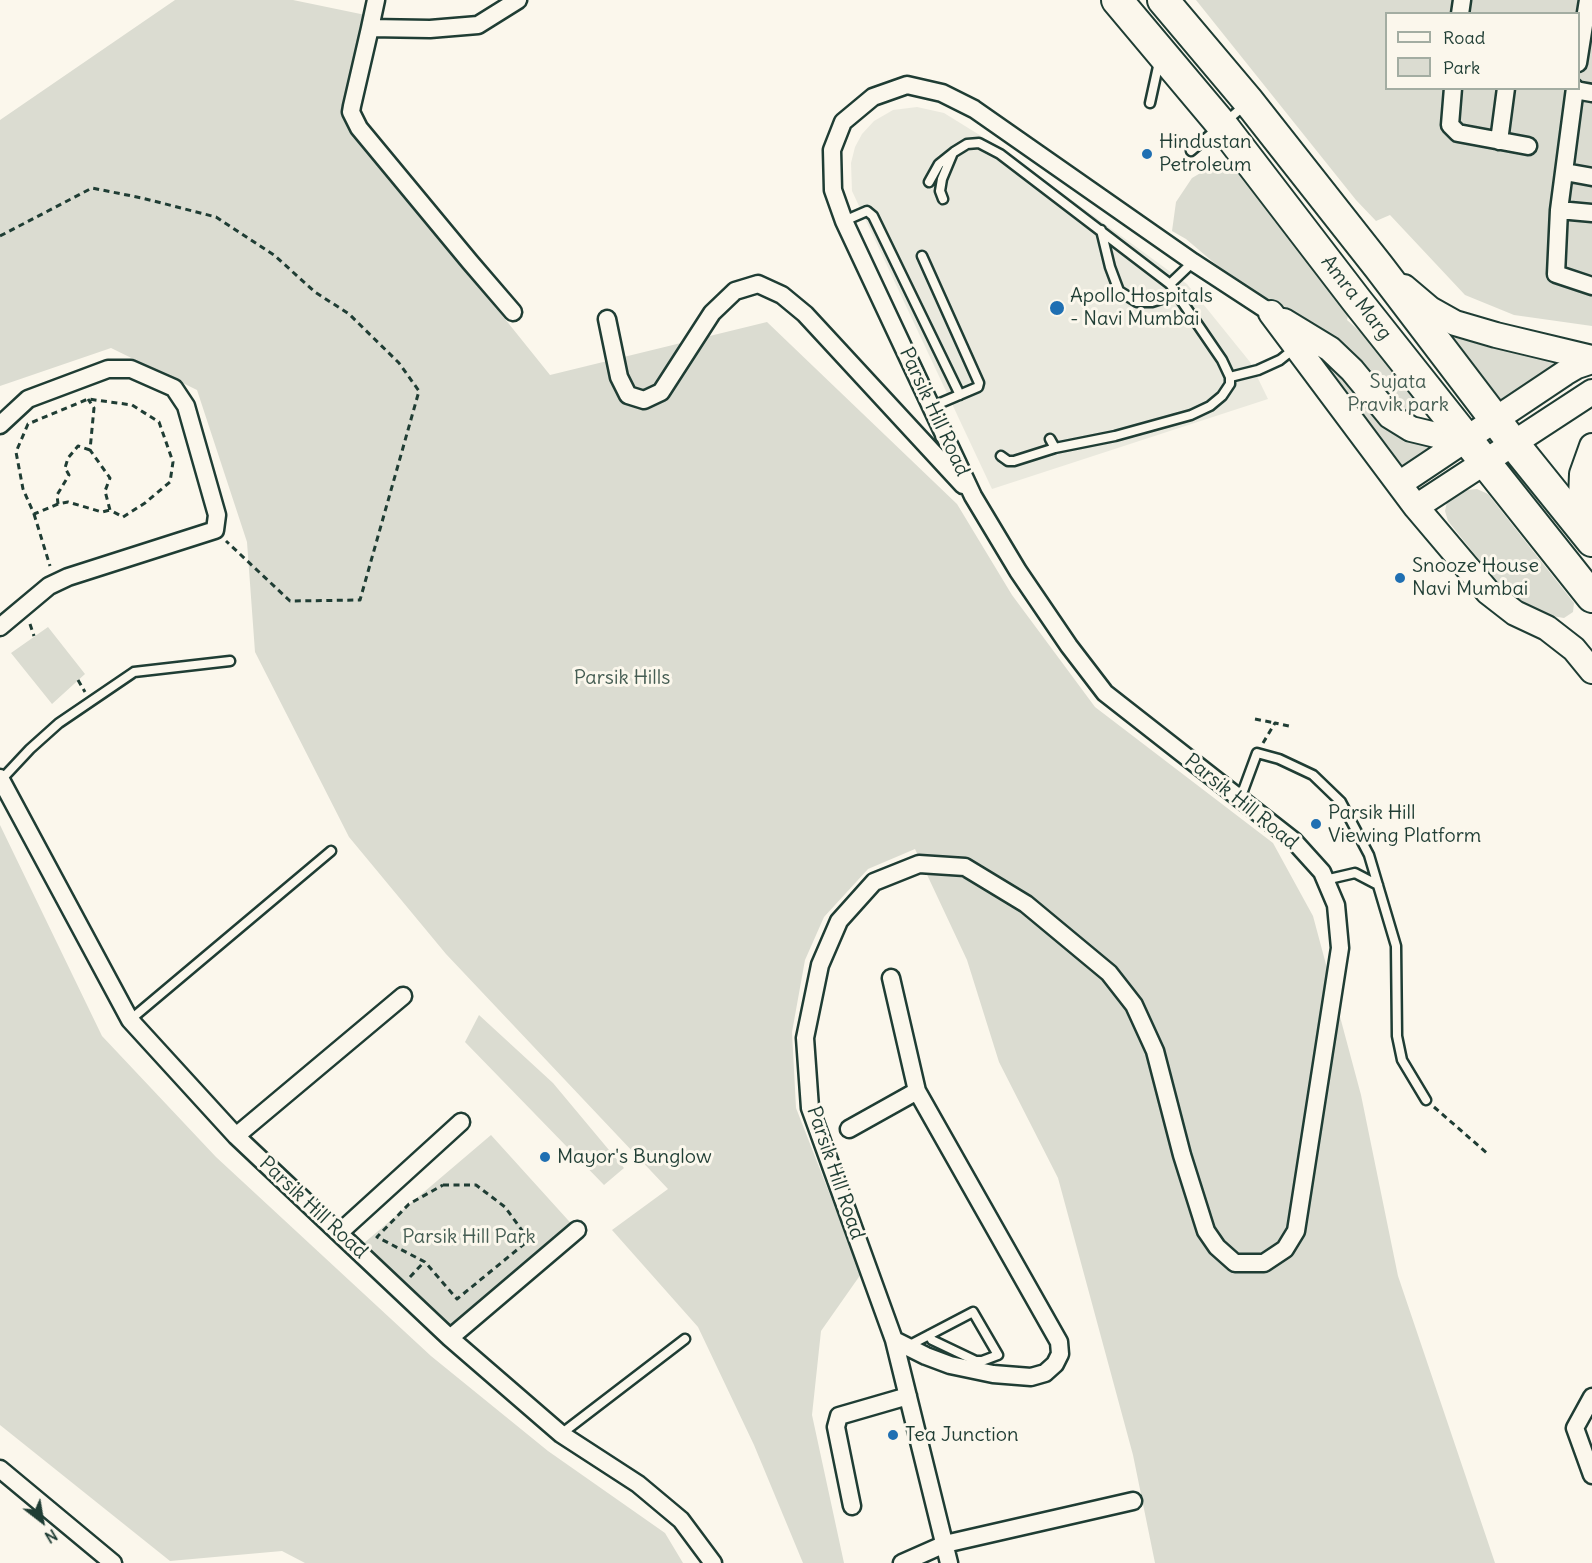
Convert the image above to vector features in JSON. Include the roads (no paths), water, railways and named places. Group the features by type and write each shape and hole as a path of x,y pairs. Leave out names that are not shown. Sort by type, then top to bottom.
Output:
{"highway":[{"name":"Amra Marg","path":"1117,0 1222,125 1592,597"},
{"name":"Amra Marg","path":"1163,0 1249,102 1589,538"}],"street":[{"path":"376,0 351,112 359,128 513,312"},
{"path":"370,28 430,29 478,25 518,0"},
{"path":"1580,50 1588,0"},
{"name":"Parsik Hill Road","path":"949,1563 908,1396 901,1343 810,1108 805,1038 820,965 839,921 874,882 919,864 965,867 1026,904 1109,973 1134,1005 1155,1051 1182,1155 1206,1231 1217,1247 1235,1263 1264,1263 1285,1250 1296,1231 1340,948 1336,905 1322,872 1294,841 1105,693 1069,646 1018,571 974,496 844,221 833,190 832,150 843,122 873,97 907,86 942,93 974,109 1192,262 1271,313 1416,507 1488,592 1515,613 1547,628 1574,649 1592,671"},
{"path":"1453,90 1450,124 1458,133 1528,146"},
{"path":"1500,141 1506,90"},
{"path":"1575,90 1559,210 1556,274 1592,286"},
{"path":"1565,172 1592,177"},
{"path":"1559,210 1592,213"},
{"path":"1379,267 1430,309 1451,321 1592,359"},
{"path":"607,319 619,377 628,395 644,400 661,392 712,313 735,291 758,284 782,295 805,314 974,496"},
{"path":"1271,313 1330,349 1352,370 1390,416 1412,429 1466,439"},
{"path":"1399,484 1565,373 1592,359"},
{"path":"0,425 28,399 108,369 131,369 174,388 186,406 217,515 214,530 68,577 49,586 0,627"},
{"path":"1416,507 1592,392"},
{"path":"1589,538 1581,499 1581,474 1592,446"},
{"name":"Parsik Hill Road","path":"1,779 130,1020 236,1136 450,1338 561,1434 638,1484 681,1520 713,1563"},
{"path":"891,978 917,1091 1059,1342 1060,1354 1055,1364 1045,1373 1031,1377 993,1374 950,1365 901,1343"},
{"path":"236,1136 403,996"},
{"path":"849,1129 917,1091"},
{"path":"339,1233 461,1122"},
{"path":"450,1338 577,1230"},
{"path":"852,1506 836,1427 839,1416 908,1396"},
{"path":"1592,1397 1575,1428 1592,1473"},
{"path":"0,1469 113,1563"},
{"path":"902,1563 945,1544 1133,1501"}],"lane":[{"path":"1150,103 1161,51"},
{"path":"1191,151 1249,102"},
{"path":"929,182 939,164 967,144 979,143 1000,154 1170,284 1222,360 1230,377 1230,384 1222,396 1210,406 1191,415 1162,425 1115,436 1053,443 1014,461 1008,461 1001,456"},
{"path":"943,199 940,191 942,179 954,152"},
{"path":"844,221 867,211 873,216 960,395"},
{"path":"1101,230 1107,260 1119,291 1137,302 1152,302 1177,294"},
{"path":"922,256 979,383 978,387 931,407"},
{"path":"1170,284 1192,262"},
{"path":"1230,377 1265,367 1280,360 1296,347"},
{"path":"1,779 59,723 134,672 230,662"},
{"path":"1240,799 1257,753 1279,759 1313,775 1341,802 1369,855 1396,946 1397,1036 1402,1060 1426,1100"},
{"path":"130,1020 331,851"},
{"path":"1325,880 1355,873 1378,885"},
{"path":"901,1343 929,1335 973,1312 998,1355 976,1361 932,1340 929,1335"},
{"path":"561,1434 685,1339"}],"place":[{"name":"Hindustan Petroleum","path":"1147,154"},
{"name":"Apollo Hospitals - Navi Mumbai","path":"1057,308"},
{"name":"Snooze House Navi Mumbai","path":"1400,578"},
{"name":"Parsik Hill Viewing Platform","path":"1316,824"},
{"name":"Mayor's Bunglow","path":"545,1157"},
{"name":"Tea Junction","path":"893,1435"}],"park label":[{"name":"Sujata Pravik park","path":"1398,394"},
{"name":"Parsik Hills","path":"622,678"},
{"name":"Parsik Hill Park","path":"469,1237"}]}
